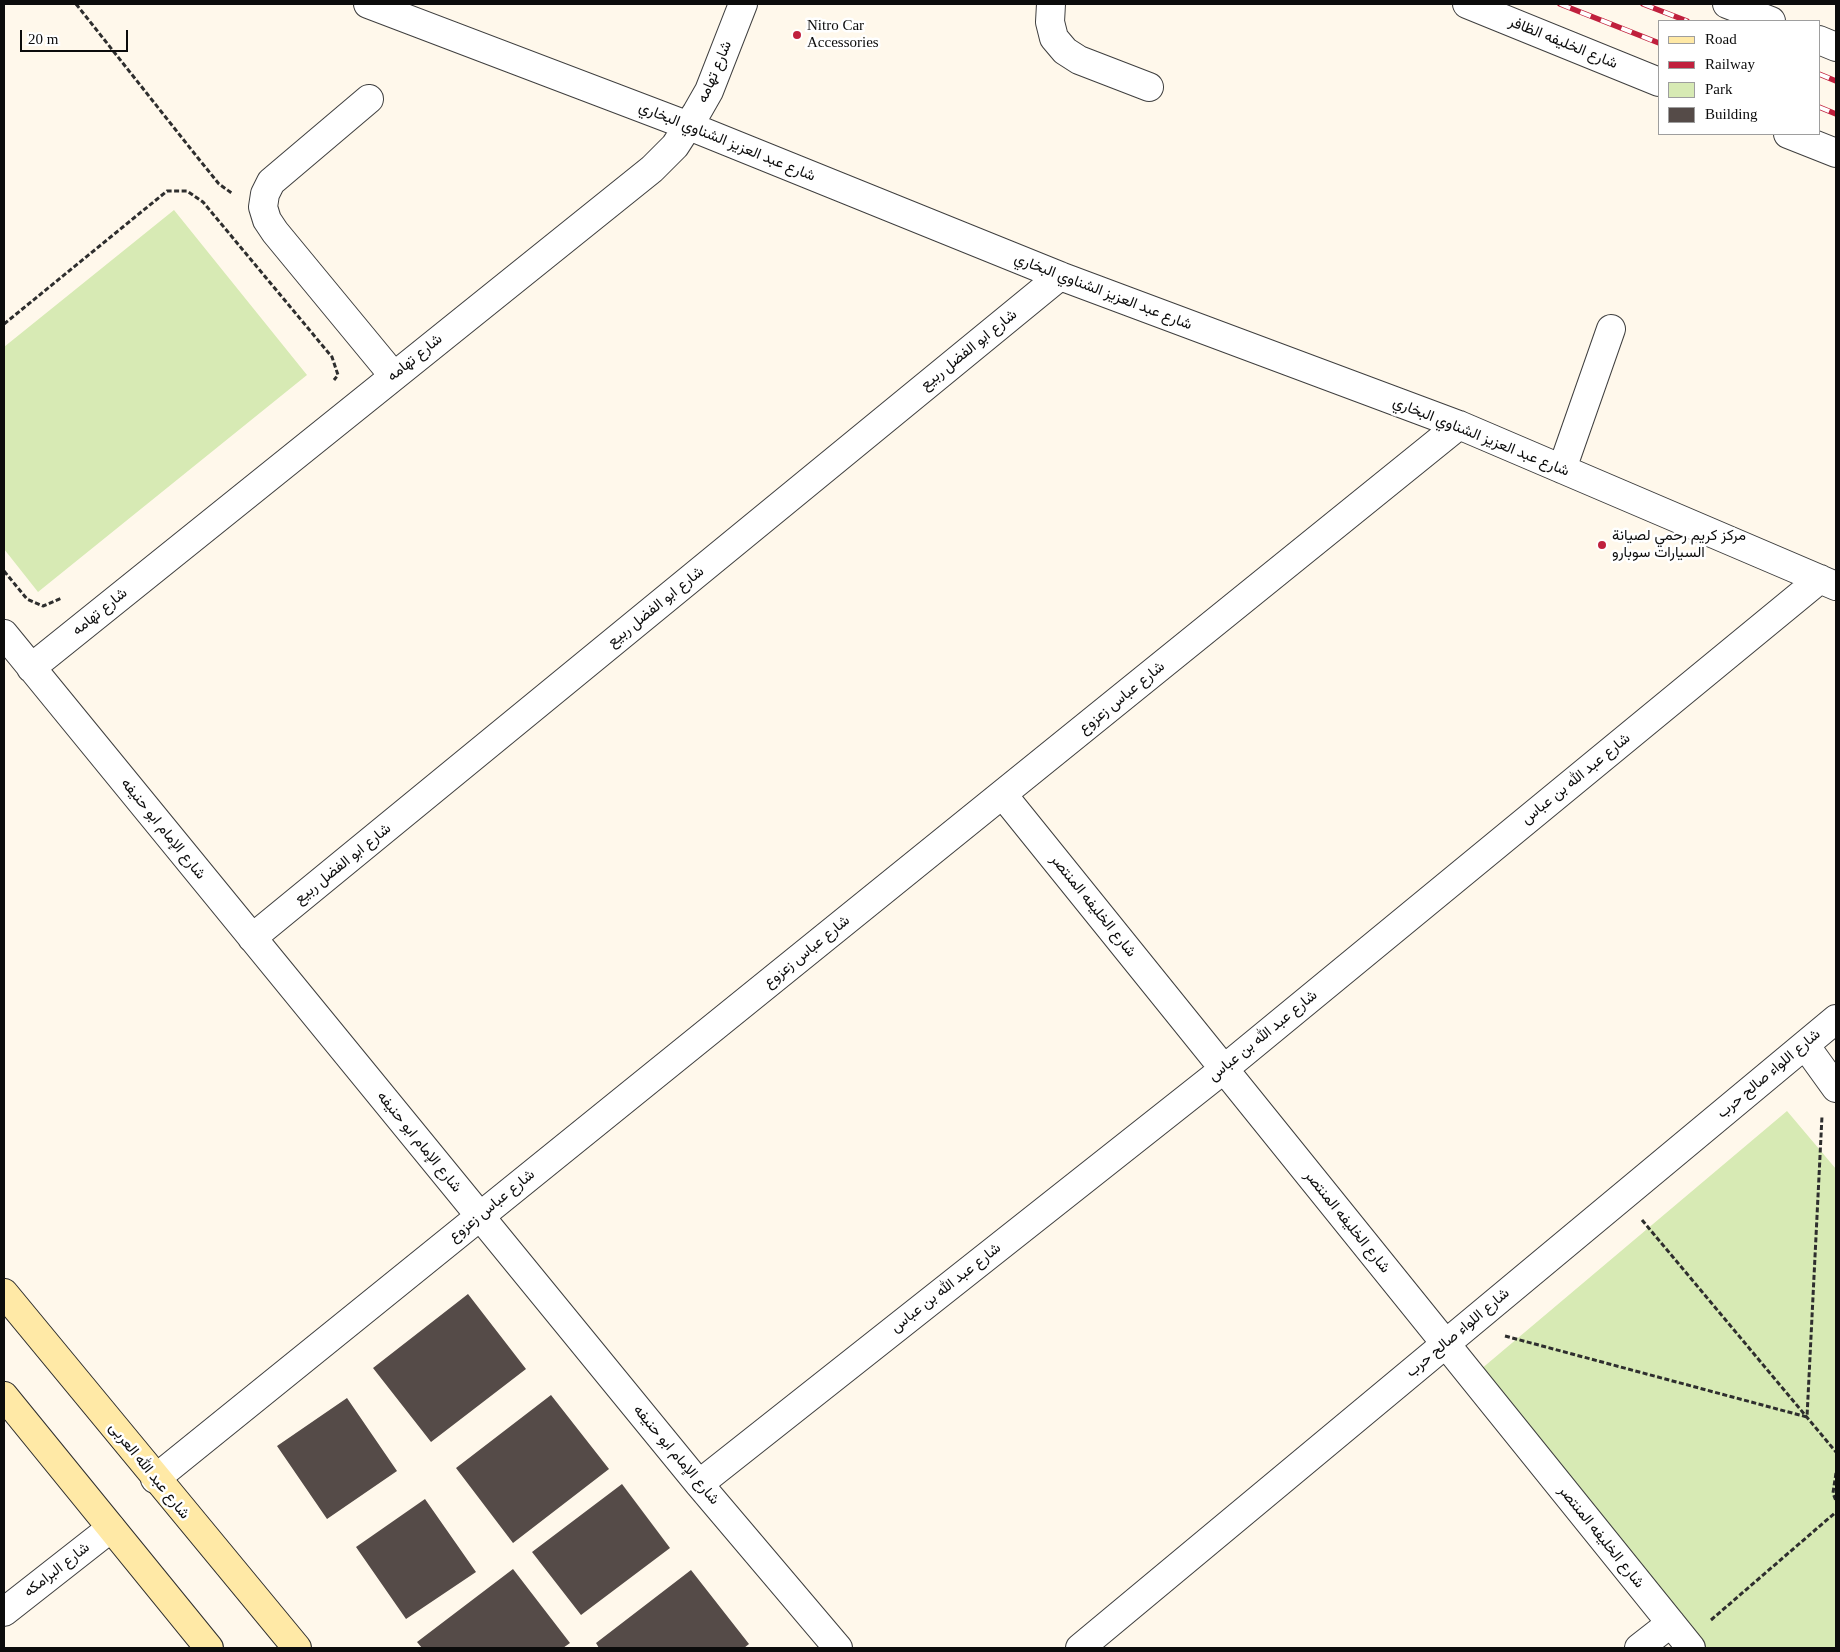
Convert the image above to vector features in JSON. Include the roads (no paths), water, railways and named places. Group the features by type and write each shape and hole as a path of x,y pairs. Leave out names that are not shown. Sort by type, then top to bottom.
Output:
{"main road":[{"name":"شارع عبد الله العربى","path":"4,1293 155,1479 297,1648"},
{"path":"4,1396 209,1648"}],"street":[{"name":"شارع عبد العزيز الشناوي البخاري","path":"368,4 689,126 1060,276 1459,426 1828,582"},
{"name":"شارع تهامه","path":"30,668 652,169 674,146 689,126 709,91 743,4"},
{"path":"1051,4 1050,22 1054,38 1065,51 1079,60 1149,87"},
{"name":"شارع الخليفه الظافر","path":"1466,4 1658,82"},
{"path":"1727,4 1768,20"},
{"path":"1820,40 1836,47"},
{"path":"369,99 271,182 265,194 264,208 267,220 393,375"},
{"path":"1791,135 1836,153"},
{"name":"شارع ابو الفضل ربيع","path":"252,938 1060,276"},
{"path":"1562,469 1611,329"},
{"name":"شارع عباس زعزوع","path":"155,1479 1459,426"},
{"name":"شارع عبد الله بن عباس","path":"699,1484 1224,1069 1828,582"},
{"name":"شارع الإمام ابو حنيفه","path":"4,634 699,1484 838,1648"},
{"name":"شارع الخليفه المنتصر","path":"1003,795 1682,1638"},
{"name":"شارع اللواء صالح حرب","path":"1080,1648 1836,1019"},
{"path":"1805,1045 1830,1081"},
{"name":"شارع البرامكه","path":"4,1612 111,1528"},
{"path":"1639,1648 1682,1638"}],"railway":[{"path":"1560,4 1658,43"},
{"path":"1643,4 1684,20"},
{"path":"1820,74 1836,81"},
{"path":"1820,107 1836,114"}],"place":[{"name":"Nitro Car Accessories","path":"797,35"},
{"name":"مركز كريم رحمي لصيانة السيارات سوبارو","path":"1602,545"}]}
